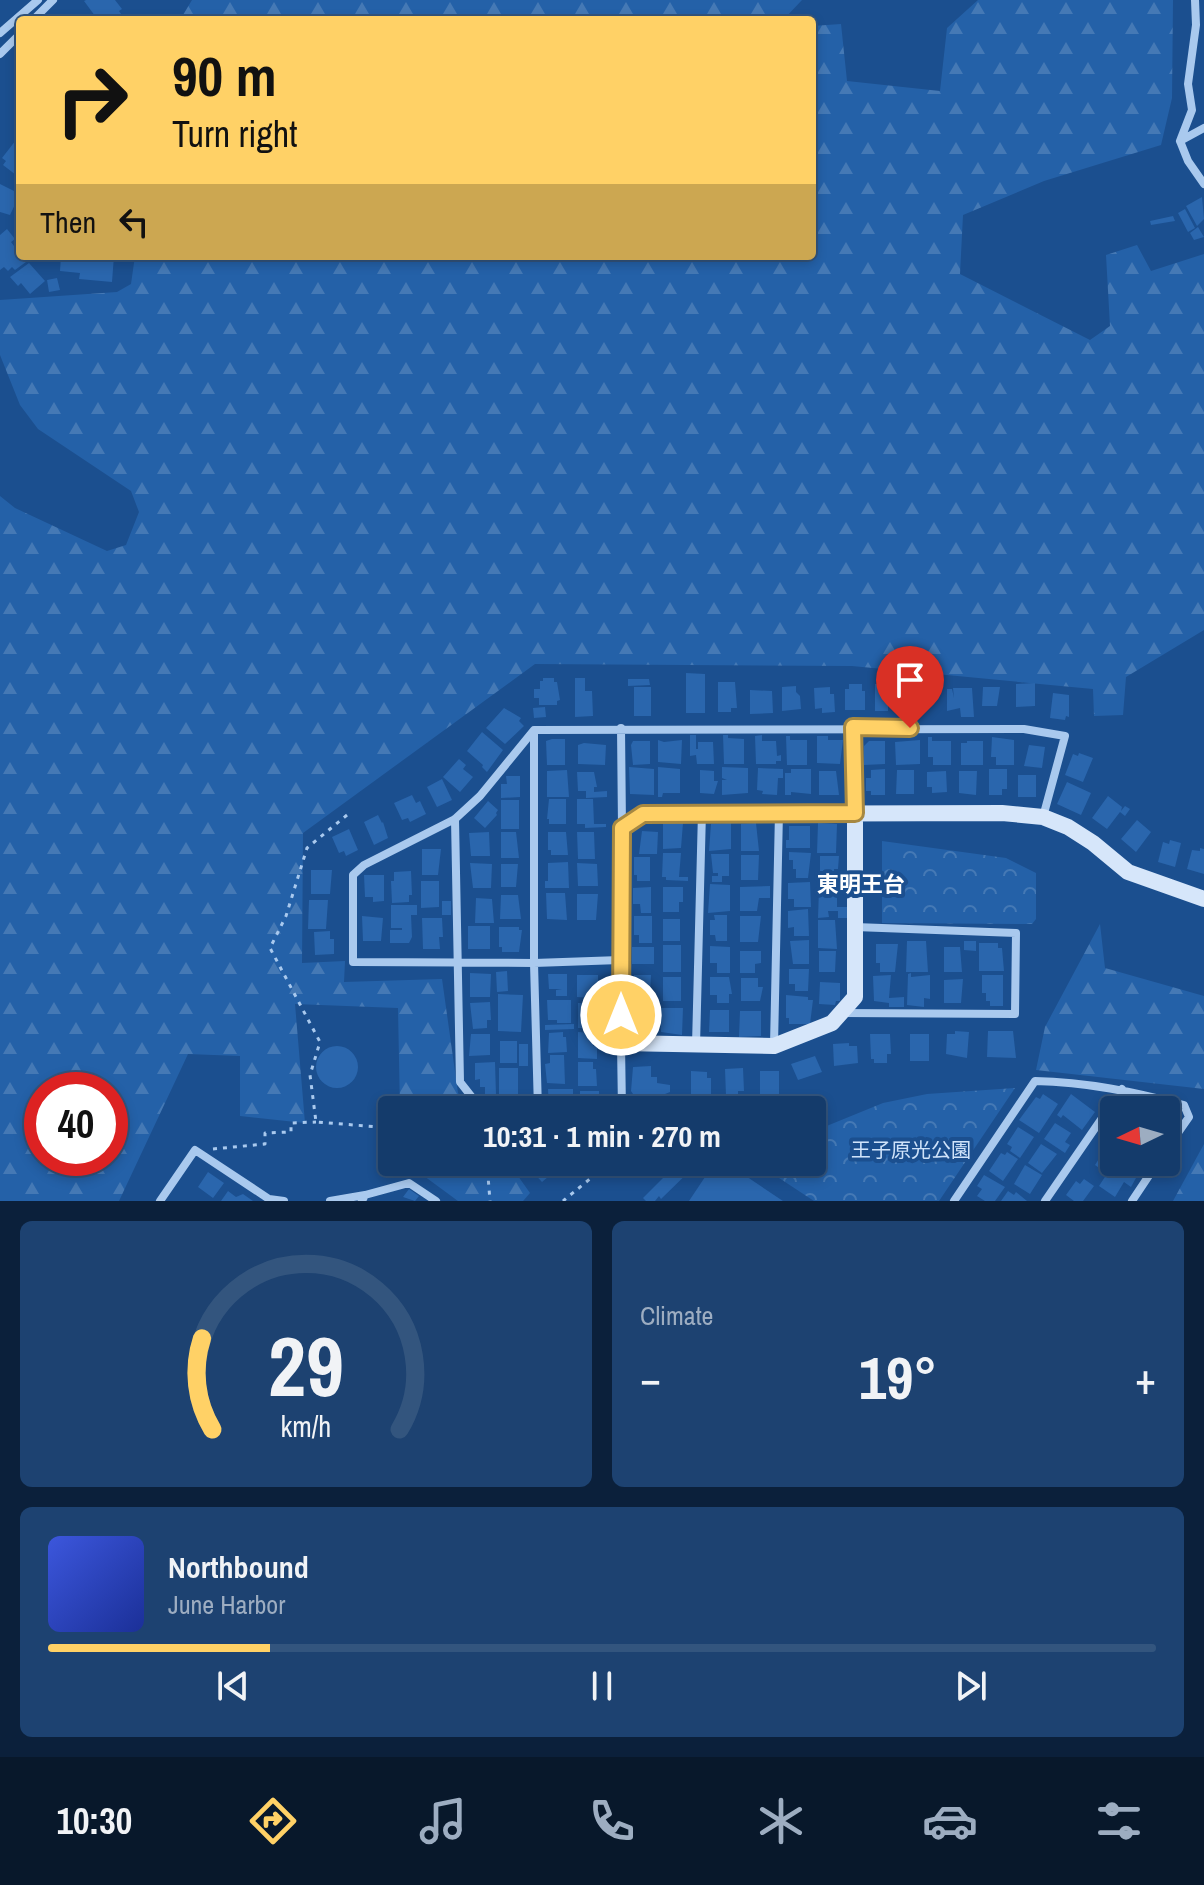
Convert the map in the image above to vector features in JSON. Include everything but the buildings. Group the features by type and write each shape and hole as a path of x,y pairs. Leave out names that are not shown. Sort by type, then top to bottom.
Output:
{"street":[{"path":"20,16 38,0"},
{"path":"37,16 53,0"},
{"path":"1195,0 1196,25 1188,84 1192,110 1180,141 1188,161 1204,184"},
{"path":"0,33 16,19"},
{"path":"0,54 16,38"},
{"path":"1180,141 1204,128"},
{"path":"621,1043 774,1046 832,1023 855,997 853,727"},
{"path":"620,960 353,962 353,875 364,865 455,819 480,796 534,730 853,727 1024,729 1065,736 1043,817"},
{"path":"621,728 622,1096"},
{"path":"534,730 538,1096"},
{"path":"622,828 643,814 702,812 1002,813 1043,817 1068,827 1128,872 1204,899"},
{"path":"696,1046 702,812"},
{"path":"774,1046 779,812"},
{"path":"455,819 460,1082 471,1096"},
{"path":"843,1013 1015,1014 1016,933 855,927"},
{"path":"954,1201 1035,1081 1071,1081 1149,1096"},
{"path":"1045,1201 1122,1089"},
{"path":"1180,1104 1184,1105 1189,1117 1180,1130"},
{"path":"160,1201 195,1150 269,1200 284,1201"},
{"path":"1132,1201 1149,1176"},
{"path":"330,1201 364,1198 409,1183 436,1201"}],"path":[{"path":"316,1122 310,1075 320,1042 270,948 286,916 307,848 347,815"},
{"path":"213,1149 265,1144 265,1133 291,1132 291,1123 378,1127"},
{"path":"488,1176 490,1201"},
{"path":"563,1201 591,1176"}],"green space":[{"path":"192,0 802,0 787,16 182,16"},
{"path":"978,0 1173,0 1172,98 1161,145 1044,181 963,215 960,274 1090,340 1110,326 1106,255 1137,245 1151,271 1204,254 1204,630 1126,677 1123,715 1094,716 1093,689 852,666 535,664 303,833 302,963 345,961 344,982 442,979 460,1096 400,1096 398,1008 295,1004 305,1123 240,1116 240,1056 188,1054 119,1201 0,1201 0,496 15,508 107,551 126,545 139,512 131,491 38,429 20,405 0,355 0,300 117,292 131,284 134,260 816,260 816,26 841,24 847,81 940,91 947,28"},
{"path":"882,841 1006,858 1036,873 1036,919 1032,924 882,923"},
{"path":"1100,924 1105,968 1204,996 1204,1089 1036,1070 1045,1027"},
{"name":"王子原光公園","path":"1015,1088 939,1201 814,1201 776,1176 826,1176 826,1126 883,1103 927,1094"},
{"path":"1204,1144 1204,1201 1173,1201"},
{"path":"424,1176 518,1176 530,1193 523,1201 458,1201"}],"district":[{"name":"東明王台","path":"861,884"}],"route":[{"path":"621,1015 622,828 643,814 855,813 853,727 910,728"}]}
